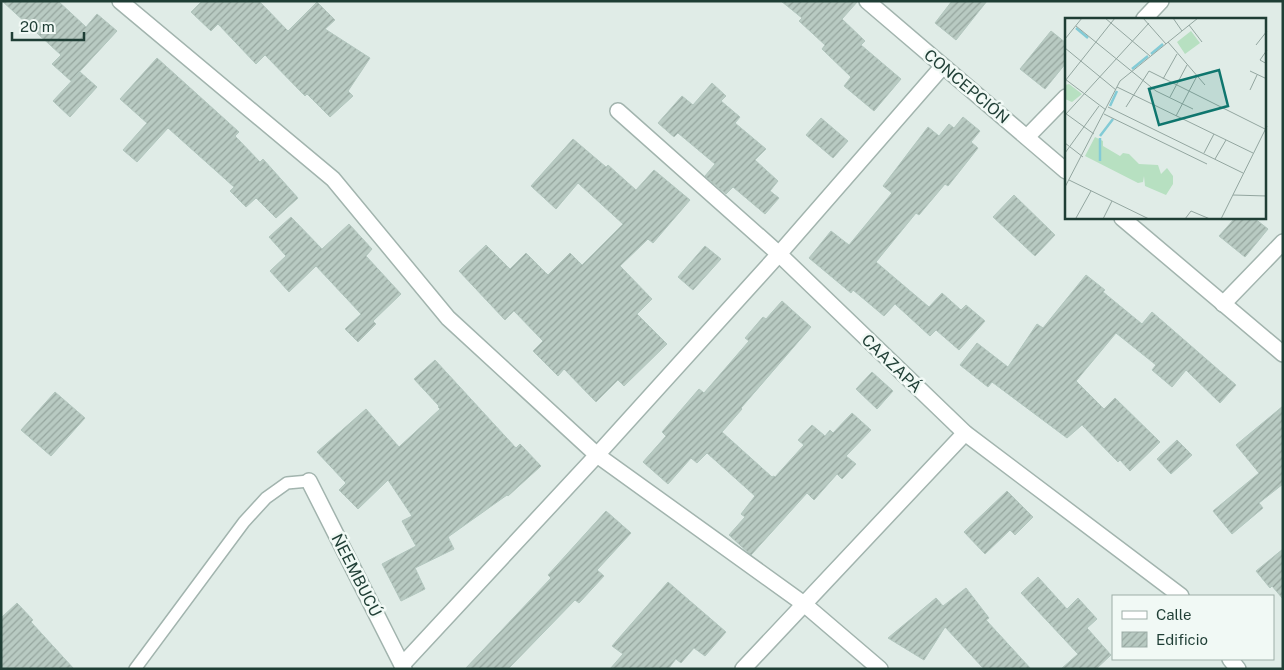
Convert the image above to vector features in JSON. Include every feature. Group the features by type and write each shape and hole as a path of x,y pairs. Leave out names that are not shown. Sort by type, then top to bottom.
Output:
{"street":[{"path":"120,1 333,179 448,318 597,455 804,604 880,669"},
{"name":"CONCEPCIÓN","path":"867,1 1065,170"},
{"path":"1145,18 1161,1"},
{"path":"403,667 779,254 944,66"},
{"path":"1027,137 1065,98"},
{"name":"CAAZAPÁ","path":"618,111 779,254 965,434 1180,595"},
{"path":"1123,219 1283,354"},
{"path":"1224,304 1283,242"},
{"path":"743,669 965,434"},
{"name":"ÑEEMBUCÚ","path":"309,481 403,667"}],"lane":[{"path":"135,669 244,522 266,498 288,483 309,481"}],"building":[{"path":"2,1 58,1 86,27 97,14 117,31 71,81 52,64 61,55"},
{"path":"202,1 259,1 288,31 317,2 335,20 325,29 370,58 348,91 353,96 330,117 307,94 305,96 265,55 256,64 218,24 211,31 191,12"},
{"path":"781,1 858,1 842,19 865,41 861,45 901,79 874,111 844,86 851,77 822,49 825,45 799,21 802,18"},
{"path":"952,1 987,1 956,40 935,23"},
{"path":"1051,31 1065,42 1065,64 1045,89 1020,69"},
{"path":"157,58 239,132 235,136 260,162 263,159 298,198 276,218 256,198 246,207 230,191 234,187 168,128 137,162 123,150 147,123 120,99"},
{"path":"80,72 97,87 70,117 53,101"},
{"path":"712,83 726,96 721,101 740,117 735,123 766,149 755,160 778,181 770,191 779,198 765,214 733,187 726,194 705,176 715,164 678,133 674,137 658,123 682,96 693,105"},
{"path":"963,117 980,131 971,142 978,148 948,186 945,184 919,215 916,213 876,262 929,307 942,293 961,310 966,305 985,321 959,350 936,330 930,336 895,304 884,316 853,290 851,293 809,258 831,231 849,245 892,193 883,186 928,127 939,136 949,124 954,128"},
{"path":"821,118 848,141 833,158 806,135"},
{"path":"573,139 606,167 608,165 636,190 654,170 690,200 653,243 648,239 620,266 652,299 637,314 667,344 624,386 618,380 596,402 564,369 558,376 533,351 543,341 514,311 505,320 459,271 486,245 510,269 526,253 548,275 570,253 582,265 623,224 578,183 556,209 531,186"},
{"path":"1014,195 1055,235 1035,256 993,217"},
{"path":"291,217 322,249 349,224 372,249 366,256 401,294 373,321 376,324 358,342 345,329 361,314 316,266 289,292 270,271 286,256 269,237"},
{"path":"1234,219 1255,219 1268,229 1245,257 1219,236"},
{"path":"705,246 721,259 693,290 678,277"},
{"path":"1086,275 1105,290 1103,292 1142,324 1152,312 1236,385 1220,403 1186,370 1172,387 1152,370 1156,365 1116,333 1076,381 1104,409 1115,398 1160,442 1130,471 1120,460 1118,462 1082,425 1067,438 992,382 988,387 960,365 977,343 1008,367 1037,324 1043,328"},
{"path":"782,301 811,327 722,432 772,477 775,477 804,445 798,440 812,425 825,436 830,430 833,433 852,413 871,430 846,456 856,464 842,479 837,474 814,500 807,493 751,555 729,535 745,517 741,514 755,496 707,453 697,463 691,458 668,484 643,462 666,436 662,432 699,389 704,393 749,341 745,338 763,317 766,319"},
{"path":"435,360 516,448 520,444 541,466 508,496 448,537 454,549 415,568 425,589 401,601 382,564 416,546 402,521 412,516 388,480 358,509 339,490 346,483 317,452 366,409 399,447 440,409 414,379"},
{"path":"872,372 893,391 877,409 856,389"},
{"path":"55,392 85,418 51,456 21,430"},
{"path":"1283,406 1283,484 1259,503 1263,508 1232,534 1213,511 1259,473 1236,445"},
{"path":"1177,440 1192,455 1171,474 1157,459"},
{"path":"1007,491 1033,517 1015,535 1010,530 985,554 964,532"},
{"path":"606,511 631,533 597,570 604,576 579,603 575,600 508,669 465,669 551,578 548,575"},
{"path":"1283,549 1283,599 1272,586 1270,588 1256,571"},
{"path":"1038,577 1067,609 1078,598 1097,619 1087,628 1111,655 1096,669 1061,669 1078,654 1021,593"},
{"path":"668,582 726,632 705,656 694,648 681,663 676,659 668,669 610,669 623,654 612,646"},
{"path":"966,588 989,618 986,620 1031,669 984,669 945,627 924,660 888,638 936,598 943,606"},
{"path":"17,603 33,620 31,622 74,669 1,669 1,618"}]}
